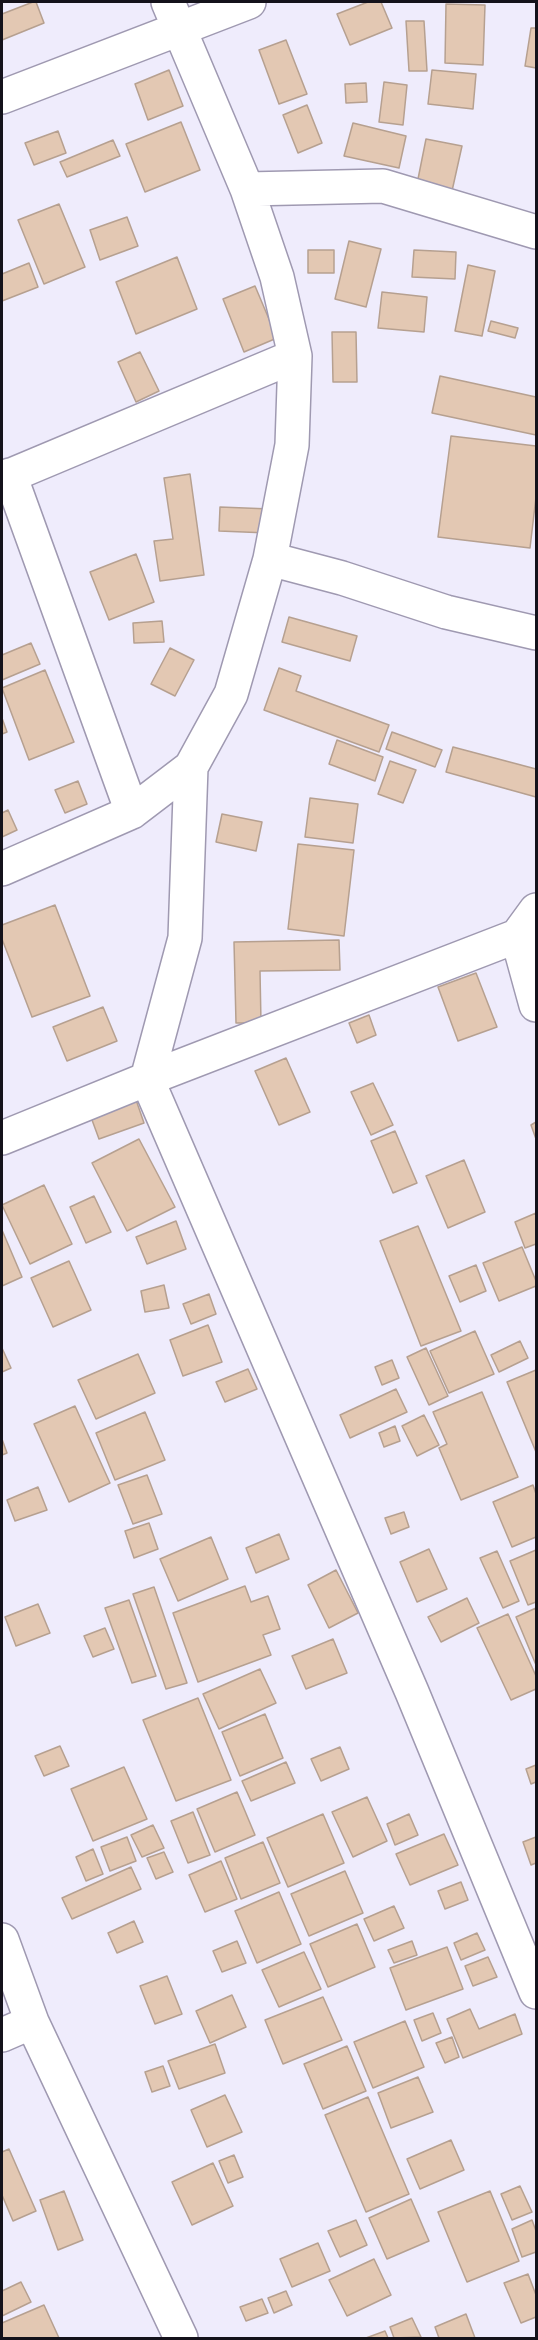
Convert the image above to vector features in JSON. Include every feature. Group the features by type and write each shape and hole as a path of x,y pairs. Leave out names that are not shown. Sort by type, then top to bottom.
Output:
{"street":[{"path":"2,97 173,15 249,2"},
{"path":"2,869 132,812 191,767 231,694 270,559 292,445 295,356 277,277 247,189 173,15"},
{"path":"247,189 383,186 537,232"},
{"path":"132,812 6,477 295,356"},
{"path":"270,559 342,578 446,612 537,633"},
{"path":"191,767 185,938 147,1079 412,1692 537,1992"},
{"path":"2,1138 147,1079 517,936 537,910"},
{"path":"517,936 537,1005"},
{"path":"2,1940 32,2022 181,2338"},
{"path":"2,2035 32,2022"}],"building":[{"path":"36,2 44,23 2,40 2,14"},
{"path":"368,2 381,2 392,28 350,45 337,14"},
{"path":"446,4 485,5 483,65 445,63"},
{"path":"406,21 424,21 427,71 409,71"},
{"path":"531,28 536,28 536,68 525,66"},
{"path":"286,40 307,94 279,104 259,50"},
{"path":"169,70 183,106 148,120 135,84"},
{"path":"432,70 476,74 473,109 428,104"},
{"path":"384,82 407,85 403,125 379,122"},
{"path":"366,83 367,102 346,103 345,84"},
{"path":"307,105 322,143 298,153 283,115"},
{"path":"181,122 200,170 145,192 126,144"},
{"path":"353,123 406,136 399,168 344,156"},
{"path":"58,131 66,153 34,165 25,143"},
{"path":"426,139 462,146 452,191 417,184"},
{"path":"113,140 120,156 67,177 60,162"},
{"path":"59,204 85,267 44,284 18,220"},
{"path":"127,217 138,246 100,260 90,230"},
{"path":"349,241 381,249 366,307 335,299"},
{"path":"308,250 334,250 334,273 308,273"},
{"path":"414,250 456,252 455,279 412,277"},
{"path":"177,257 197,309 136,334 116,282"},
{"path":"29,263 38,287 2,301 2,274"},
{"path":"468,265 495,271 482,336 455,331"},
{"path":"255,286 277,338 244,352 223,299"},
{"path":"382,292 427,297 424,332 378,328"},
{"path":"491,321 518,328 515,338 488,331"},
{"path":"332,332 356,332 357,382 333,382"},
{"path":"140,352 159,391 136,402 118,362"},
{"path":"440,376 536,397 536,435 432,413"},
{"path":"451,436 536,446 536,497 530,548 438,537"},
{"path":"190,474 204,575 160,581 154,541 173,539 164,478"},
{"path":"220,507 270,509 268,533 219,531"},
{"path":"136,554 154,602 109,620 90,572"},
{"path":"289,617 357,636 350,661 282,642"},
{"path":"162,621 164,642 134,643 133,623"},
{"path":"31,643 40,664 2,680 2,655"},
{"path":"170,648 194,660 175,696 151,684"},
{"path":"279,668 301,676 296,691 389,725 379,752 264,710"},
{"path":"45,670 74,742 29,760 2,688"},
{"path":"2,718 7,732 2,734"},
{"path":"392,732 442,750 435,767 386,749"},
{"path":"337,740 383,757 375,781 329,764"},
{"path":"453,747 536,769 536,797 446,772"},
{"path":"390,761 416,770 403,803 378,794"},
{"path":"78,781 87,804 65,813 55,790"},
{"path":"310,798 358,804 353,843 305,837"},
{"path":"8,810 17,830 2,837 2,813"},
{"path":"222,814 262,822 256,851 216,842"},
{"path":"298,844 354,850 344,936 288,929"},
{"path":"55,905 90,996 32,1017 2,939 2,925"},
{"path":"339,940 340,970 260,971 261,1023 236,1023 234,942"},
{"path":"476,973 497,1027 458,1041 438,987"},
{"path":"103,1007 117,1041 67,1061 53,1027"},
{"path":"369,1015 376,1035 357,1043 349,1023"},
{"path":"286,1058 310,1112 279,1125 255,1071"},
{"path":"373,1083 393,1125 371,1135 351,1092"},
{"path":"134,1094 144,1123 99,1139 88,1109"},
{"path":"536,1122 536,1139 531,1125"},
{"path":"395,1131 417,1183 393,1193 371,1141"},
{"path":"139,1139 175,1207 127,1231 92,1163"},
{"path":"464,1160 485,1212 448,1228 426,1176"},
{"path":"44,1185 72,1244 30,1264 2,1205"},
{"path":"94,1196 111,1232 86,1243 70,1207"},
{"path":"536,1213 536,1244 525,1248 515,1222"},
{"path":"176,1221 186,1249 147,1264 136,1237"},
{"path":"418,1226 461,1331 421,1346 380,1241"},
{"path":"2,1230 22,1277 2,1286"},
{"path":"522,1247 536,1286 499,1301 483,1263"},
{"path":"69,1261 91,1310 53,1327 31,1278"},
{"path":"476,1265 486,1291 460,1302 449,1276"},
{"path":"164,1285 169,1308 145,1312 141,1291"},
{"path":"209,1294 216,1314 191,1324 183,1304"},
{"path":"208,1325 222,1362 183,1376 170,1340"},
{"path":"475,1331 494,1374 449,1393 430,1351"},
{"path":"520,1341 528,1358 499,1372 491,1355"},
{"path":"2,1348 11,1368 2,1372"},
{"path":"426,1348 448,1396 429,1405 407,1357"},
{"path":"138,1354 155,1393 96,1419 78,1380"},
{"path":"392,1360 399,1378 382,1385 375,1367"},
{"path":"248,1369 257,1389 225,1402 216,1382"},
{"path":"536,1370 536,1452 507,1382"},
{"path":"396,1389 407,1412 350,1438 340,1415"},
{"path":"482,1392 518,1477 461,1500 439,1448 447,1444 433,1412"},
{"path":"75,1406 110,1483 69,1502 34,1424"},
{"path":"145,1412 165,1460 115,1480 96,1433"},
{"path":"424,1415 439,1445 417,1456 402,1426"},
{"path":"395,1426 400,1441 384,1447 379,1433"},
{"path":"2,1439 7,1453 2,1455"},
{"path":"147,1475 162,1514 133,1524 118,1485"},
{"path":"533,1485 536,1494 536,1537 512,1547 493,1502"},
{"path":"38,1487 47,1510 15,1521 7,1500"},
{"path":"404,1512 409,1527 391,1534 385,1518"},
{"path":"149,1523 158,1549 134,1558 125,1531"},
{"path":"279,1534 289,1559 256,1573 246,1548"},
{"path":"211,1537 228,1579 178,1601 160,1559"},
{"path":"429,1549 447,1589 417,1602 400,1562"},
{"path":"536,1550 536,1602 528,1605 510,1561"},
{"path":"497,1551 519,1601 503,1608 480,1558"},
{"path":"336,1570 358,1613 329,1628 308,1585"},
{"path":"245,1586 251,1602 268,1596 280,1629 263,1635 271,1655 198,1682 173,1613"},
{"path":"154,1587 187,1683 166,1689 133,1594"},
{"path":"467,1598 479,1623 441,1642 428,1617"},
{"path":"129,1600 156,1676 132,1683 105,1608"},
{"path":"38,1604 50,1633 16,1646 5,1617"},
{"path":"536,1608 536,1665 516,1617"},
{"path":"508,1614 536,1676 536,1689 511,1700 477,1628"},
{"path":"105,1628 114,1649 93,1657 84,1636"},
{"path":"333,1639 347,1673 306,1689 292,1656"},
{"path":"260,1669 276,1703 219,1729 203,1694"},
{"path":"198,1698 231,1780 176,1801 143,1720"},
{"path":"265,1714 283,1758 240,1776 222,1732"},
{"path":"60,1746 69,1766 44,1776 35,1756"},
{"path":"340,1747 349,1769 321,1781 311,1759"},
{"path":"286,1762 295,1783 251,1801 242,1781"},
{"path":"536,1765 536,1782 531,1784 526,1769"},
{"path":"124,1767 147,1819 93,1841 71,1789"},
{"path":"237,1792 255,1835 215,1852 197,1809"},
{"path":"367,1797 387,1841 353,1857 332,1812"},
{"path":"193,1812 210,1855 188,1863 171,1821"},
{"path":"323,1814 344,1863 288,1887 267,1838"},
{"path":"409,1814 418,1835 395,1845 387,1824"},
{"path":"153,1825 164,1848 142,1857 131,1835"},
{"path":"444,1834 458,1865 410,1885 396,1854"},
{"path":"127,1837 136,1861 110,1871 101,1847"},
{"path":"536,1837 536,1863 531,1865 523,1842"},
{"path":"263,1842 280,1883 241,1899 225,1858"},
{"path":"93,1849 103,1874 86,1881 76,1857"},
{"path":"164,1852 173,1872 156,1879 147,1858"},
{"path":"221,1861 237,1899 205,1912 189,1875"},
{"path":"131,1867 141,1889 72,1919 62,1898"},
{"path":"345,1871 363,1913 309,1936 291,1894"},
{"path":"461,1882 468,1900 445,1909 438,1891"},
{"path":"279,1892 301,1944 257,1963 235,1911"},
{"path":"394,1906 404,1928 374,1941 364,1919"},
{"path":"134,1921 143,1942 117,1953 108,1933"},
{"path":"357,1924 375,1967 328,1987 310,1944"},
{"path":"477,1933 485,1950 461,1960 454,1943"},
{"path":"237,1941 246,1963 222,1972 213,1951"},
{"path":"412,1941 417,1955 394,1963 388,1950"},
{"path":"447,1947 463,1989 406,2010 390,1968"},
{"path":"304,1952 321,1989 279,2007 262,1970"},
{"path":"488,1957 497,1977 473,1986 465,1966"},
{"path":"167,1976 182,2014 155,2024 140,1986"},
{"path":"232,1995 246,2027 210,2043 196,2011"},
{"path":"323,1997 342,2040 283,2064 265,2020"},
{"path":"470,2009 479,2029 515,2014 522,2034 463,2058 447,2019"},
{"path":"433,2013 441,2033 422,2041 414,2020"},
{"path":"405,2021 424,2067 373,2088 354,2042"},
{"path":"452,2037 459,2057 445,2063 436,2043"},
{"path":"215,2044 225,2073 179,2089 168,2061"},
{"path":"347,2046 366,2091 323,2109 304,2064"},
{"path":"163,2066 170,2086 152,2092 145,2072"},
{"path":"418,2077 433,2112 391,2128 378,2093"},
{"path":"225,2095 242,2132 207,2147 191,2110"},
{"path":"368,2097 409,2194 366,2212 325,2115"},
{"path":"451,2140 464,2170 420,2189 407,2159"},
{"path":"9,2149 36,2211 13,2221 2,2195 2,2152"},
{"path":"234,2155 243,2177 228,2183 219,2161"},
{"path":"213,2163 233,2206 192,2225 172,2182"},
{"path":"520,2186 532,2212 512,2220 501,2194"},
{"path":"64,2191 83,2240 58,2250 40,2200"},
{"path":"490,2191 519,2261 467,2282 438,2212"},
{"path":"411,2199 429,2241 387,2259 369,2218"},
{"path":"356,2220 367,2245 340,2257 328,2231"},
{"path":"532,2220 536,2231 536,2252 522,2257 512,2229"},
{"path":"318,2243 330,2271 292,2287 280,2259"},
{"path":"374,2259 391,2295 347,2316 329,2280"},
{"path":"528,2274 536,2295 536,2317 521,2323 504,2283"},
{"path":"21,2282 31,2302 2,2316 2,2291"},
{"path":"286,2291 292,2305 274,2313 268,2298"},
{"path":"262,2299 268,2313 246,2321 240,2307"},
{"path":"44,2305 59,2338 2,2338 2,2323"},
{"path":"466,2314 475,2338 439,2338 435,2327"},
{"path":"412,2318 421,2337 394,2338 390,2327"},
{"path":"385,2331 388,2338 366,2338"}]}
